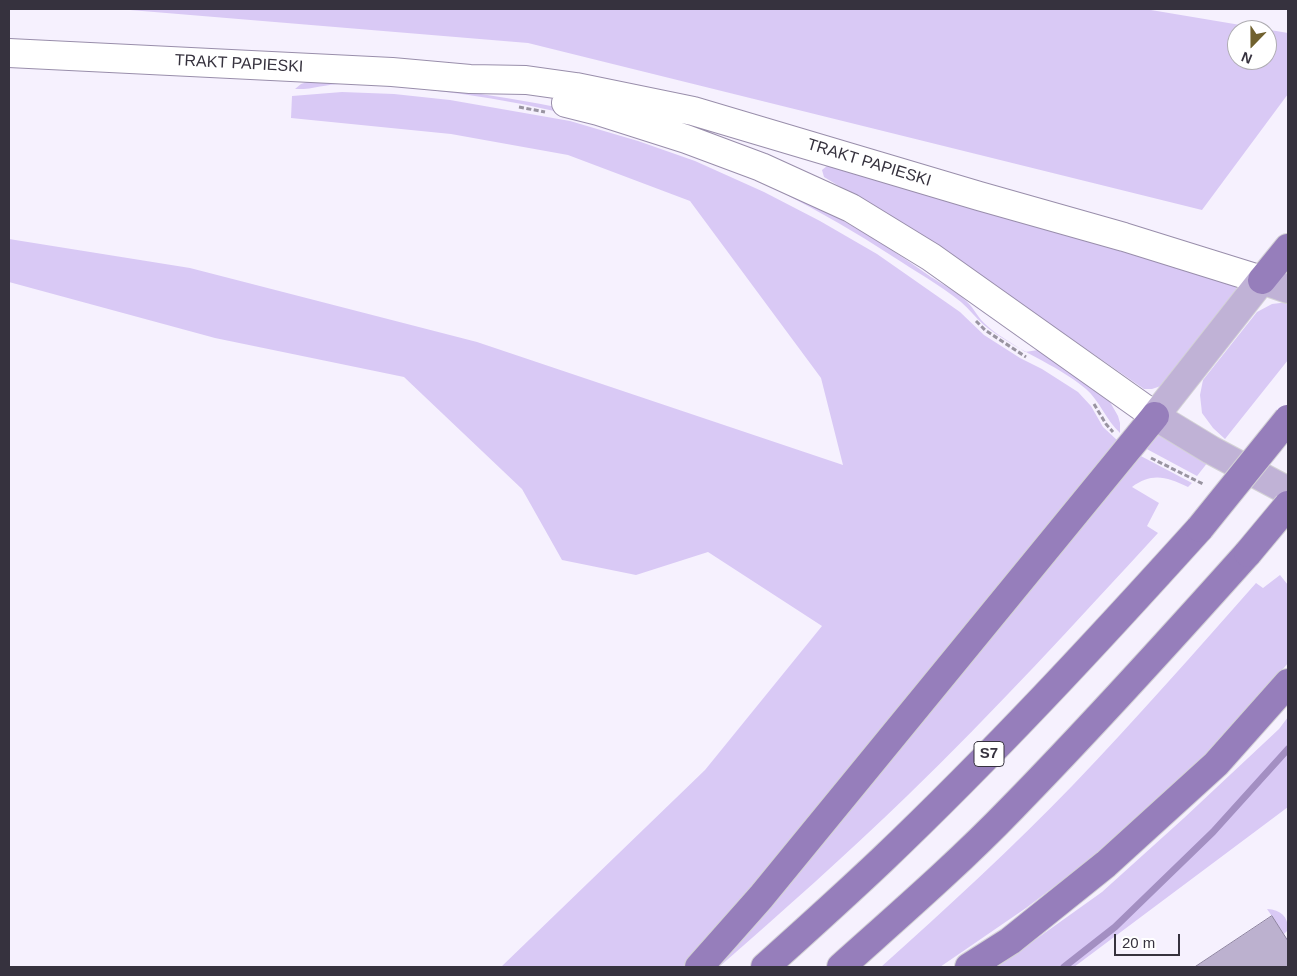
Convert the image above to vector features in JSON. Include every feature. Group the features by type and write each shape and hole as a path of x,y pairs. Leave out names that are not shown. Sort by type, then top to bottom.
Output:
{"highway":[{"path":"1262,280 1288,248"},
{"path":"699,967 760,897 1155,416"},
{"name":"S7","path":"765,967 882,860 1090,650 1200,528 1288,419"},
{"path":"841,967 923,893 1011,809 1141,671 1248,553 1288,505"},
{"path":"969,967 1010,941 1106,864 1216,764 1288,683"}],"main road":[{"path":"1288,289 1262,280 1155,416 1211,450 1288,491"}],"street":[{"name":"TRAKT PAPIESKI","path":"9,53 392,72 470,79 526,80 576,87 693,110 979,196 1124,237 1262,280"},
{"name":"TRAKT PAPIESKI","path":"470,79 598,111 686,138 761,167 851,208 931,257 1155,416"}],"path":[{"path":"510,105 550,113"},
{"path":"969,314 985,330 1020,354 1034,360"},
{"path":"1093,403 1111,430"}],"shaded area":[{"path":"118,9 1145,9 1227,23 1227,70 1277,70 1277,31 1288,33 1288,94 1202,210 528,43"},
{"path":"316,79 444,89 508,98 612,120 692,147 731,163 807,200 879,242 960,296 988,327 1019,348 996,334 984,325 961,302 945,290 892,256 784,193 728,167 612,126 552,110 491,98 429,90 366,85 339,84 295,89 301,84"},
{"path":"342,92 394,94 450,100 570,121 638,141 695,161 764,192 820,221 877,254 960,312 984,335 1078,392 1091,406 1103,427 1118,441 687,967 501,967 705,770 822,626 708,552 636,575 562,560 522,489 404,377 215,338 9,282 9,239 190,268 477,342 843,465 821,378 690,201 568,155 451,134 291,118 292,96"},
{"path":"827,166 1234,284 1239,293 1164,385 1152,389 1144,389 930,241 824,177 822,170"},
{"path":"1288,302 1288,360 1225,439 1213,428 1202,413 1200,395 1203,380 1257,312 1272,304"},
{"path":"1038,350 1110,402 1118,416 1120,433 1086,389 1026,352"},
{"path":"1156,431 1208,462 1197,476 1143,447"},
{"path":"1137,454 1192,483 1188,487 1166,479 1153,478 1139,482 1132,487 1159,503 1147,526 1158,533 1034,666 939,764 838,861 719,967"},
{"path":"1280,575 1288,585 1288,663 1232,730 1143,820 1026,908 940,967 881,967 979,878 1073,785 1143,710 1256,583 1263,588"},
{"path":"1288,717 1288,807 1074,967 997,967 1102,892 1279,729"},
{"path":"1267,909 1280,912 1285,917 1288,930 1284,934"}],"building":[{"path":"1272,916 1288,941 1288,967 1195,967"}],"waterway":[{"path":"1064,967 1115,927 1213,832 1288,749"}]}
